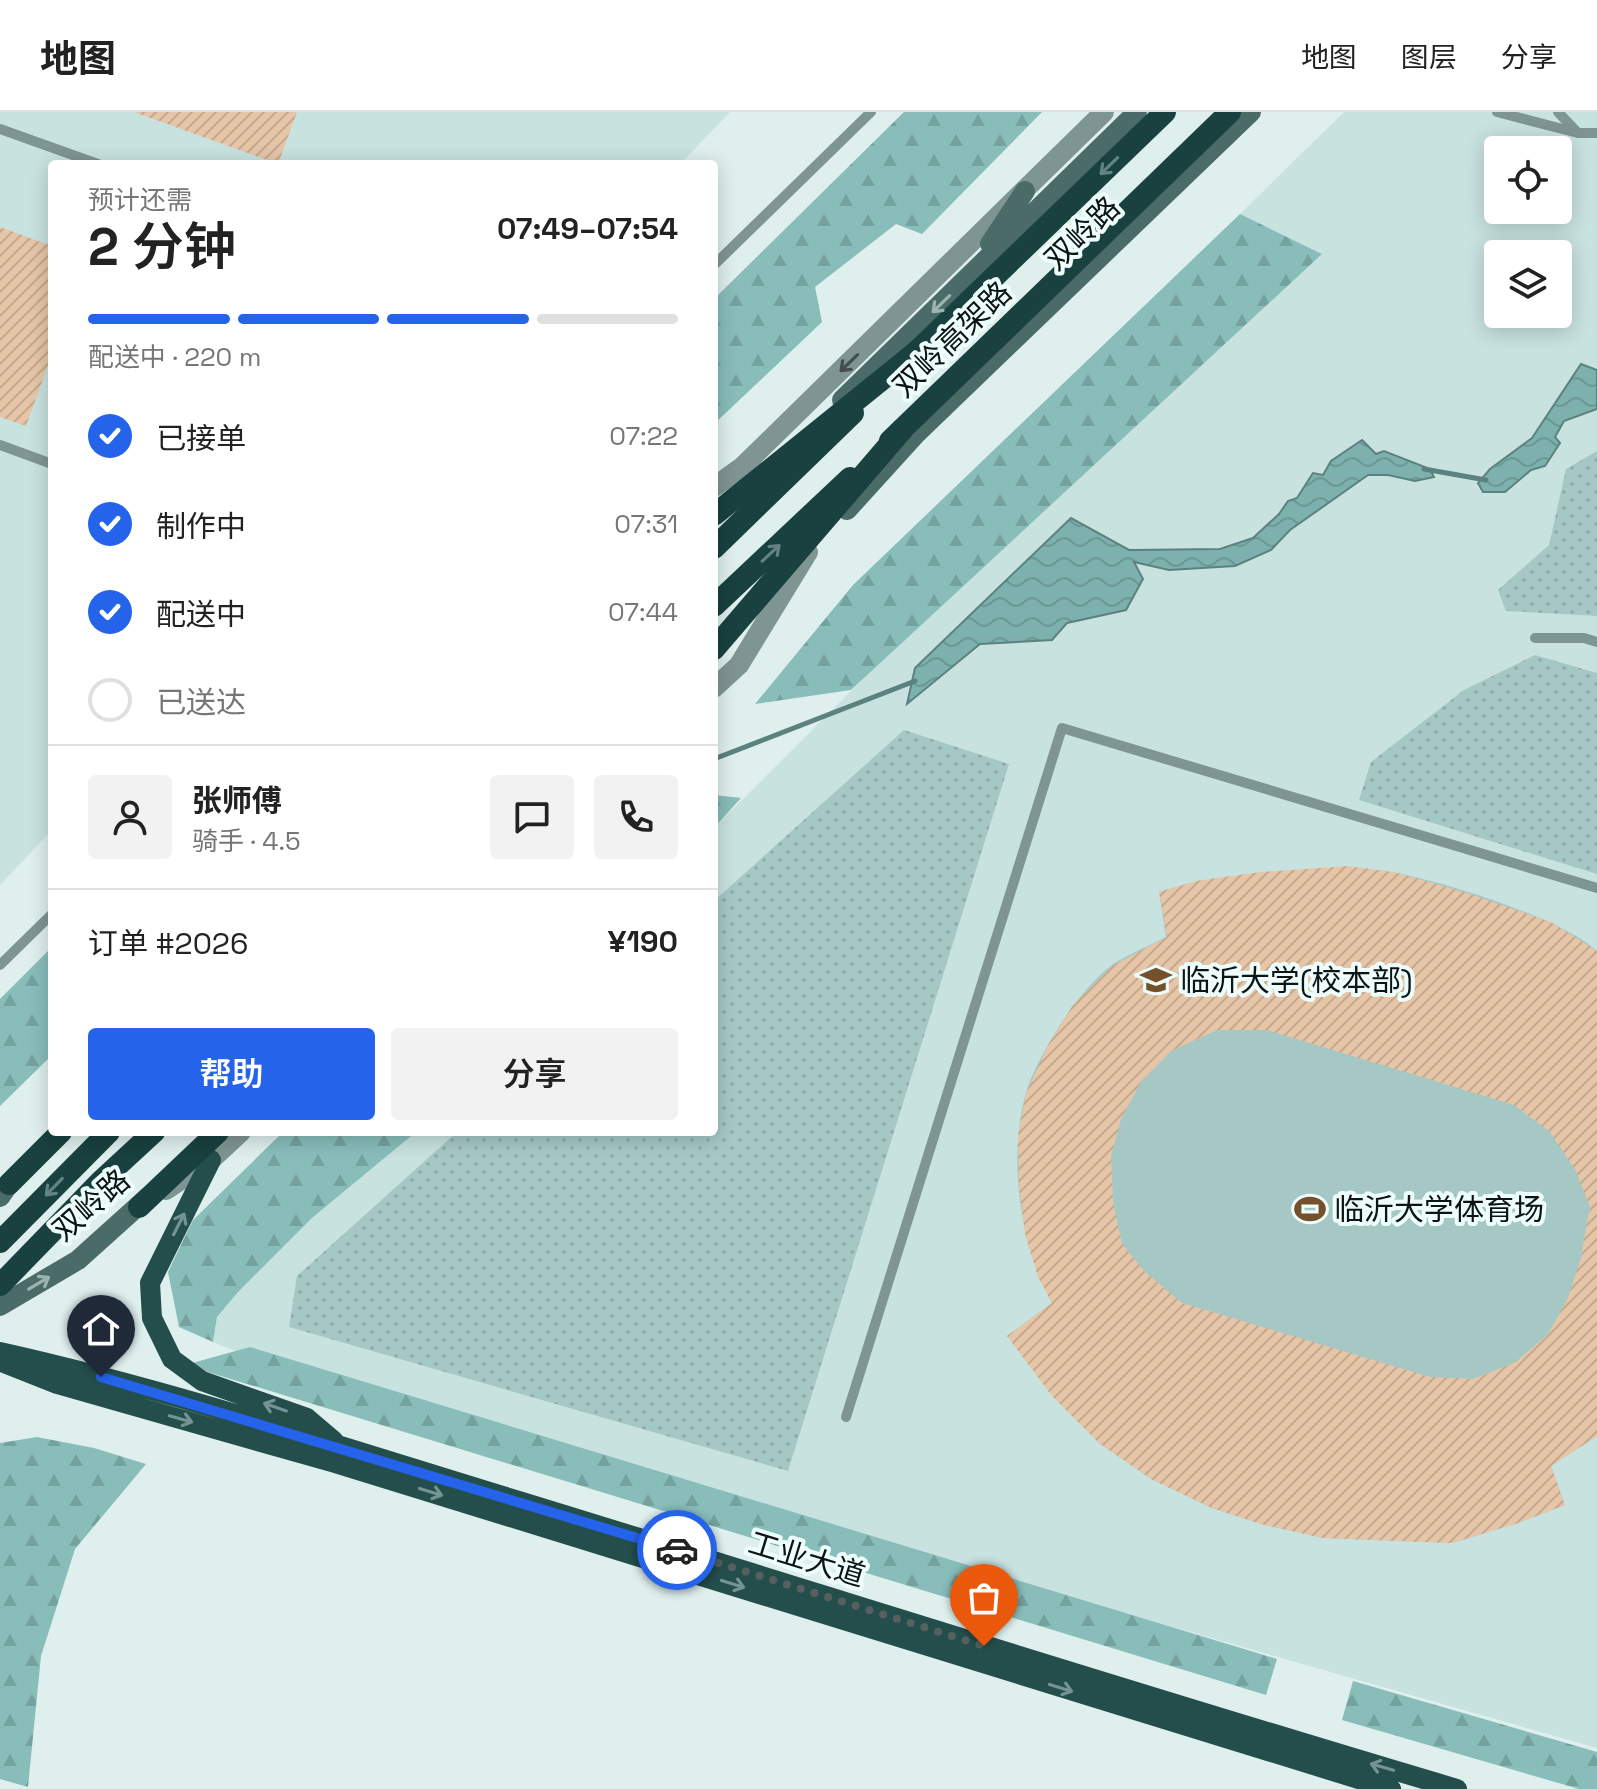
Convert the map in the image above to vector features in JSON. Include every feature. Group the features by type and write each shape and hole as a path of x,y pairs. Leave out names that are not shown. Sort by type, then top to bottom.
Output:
{"highway":[{"name":"双岭高架路","path":"718,544 1165,112"},
{"name":"双岭高架路","path":"718,602 902,430 1230,112"},
{"path":"718,512 921,348"},
{"path":"718,644 902,430"},
{"path":"4,1191 57,1136"},
{"path":"0,1242 105,1136"},
{"path":"0,1285 150,1136"},
{"path":"139,1207 214,1136"}],"main road":[{"name":"双岭路","path":"718,522 1137,112"},
{"name":"双岭路","path":"718,627 808,552 916,434 1251,112"},
{"path":"967,278 1025,191"},
{"path":"4,1191 66,1136"},
{"name":"双岭路","path":"0,1306 78,1260 139,1207 203,1136"},
{"path":"211,1160 150,1283 152,1318 172,1359 202,1381 307,1418 340,1447"},
{"name":"工业大道","path":"0,1352 71,1368 340,1447 1158,1701 1457,1789"},
{"name":"工业大道","path":"0,1362 57,1384 350,1467 1391,1789"}],"street":[{"path":"718,484 742,467 1104,112"},
{"path":"718,684 739,665 808,552"},
{"path":"4,1191 50,1136"},
{"path":"139,1207 211,1160 237,1136"}],"lane":[{"path":"718,261 871,112"},
{"path":"1497,112 1578,133 1597,133"},
{"path":"1558,112 1578,133"},
{"path":"0,129 87,160"},
{"path":"0,445 48,463"},
{"path":"1535,638 1584,638 1597,642"},
{"path":"846,1417 1062,728 1597,888"},
{"path":"0,965 48,918"}],"shaded area":[{"path":"0,112 730,112 684,160 48,160 48,834 0,885"},
{"name":"临沂大学(校本部)","path":"1344,112 1597,112 1597,1748 609,1466 254,1359 213,1342 217,1317 238,1292 312,1218 411,1136 718,1136 718,824 894,648 1322,254 1240,214"},
{"path":"1597,451 1597,616 1506,611 1498,590 1549,545 1566,469"},
{"path":"1535,655 1597,673 1597,874 1359,800 1371,762 1464,690"},
{"path":"904,730 1009,764 788,1471 289,1327 297,1276 453,1136 718,1136 718,897"},
{"name":"临沂大学体育场","path":"1348,867 1397,873 1473,893 1558,926 1597,951 1597,1436 1551,1466 1565,1505 1452,1543 1323,1538 1261,1524 1212,1508 1151,1479 1099,1443 1007,1336 1052,1303 1025,1229 1020,1202 1018,1148 1028,1087 1045,1050 1071,1009 1090,985 1112,965 1166,937 1159,892 1229,877"}],"green space":[{"path":"904,112 1042,112 922,234 896,224 815,287 822,322 718,420 718,295"},
{"path":"1240,214 1322,254 851,690 755,704 853,585"},
{"path":"718,795 741,798 718,824"},
{"path":"48,951 48,1059 0,1106 0,999"},
{"path":"279,1136 411,1136 312,1218 238,1292 217,1317 213,1342 179,1327 168,1272 193,1220"},
{"path":"250,1347 1277,1659 1266,1695 185,1365"},
{"path":"37,1437 94,1448 146,1464 75,1549 41,1656 28,1787 0,1779 0,1443"},
{"path":"1353,1681 1597,1752 1597,1789 1579,1789 1342,1720"}],"water":[{"path":"1581,364 1597,370 1597,409 1564,421 1555,437 1560,443 1545,466 1531,470 1505,492 1483,492 1478,483 1490,469 1532,438"},
{"path":"1362,440 1376,454 1384,451 1430,469 1434,477 1415,481 1388,475 1368,475 1290,530 1271,550 1235,566 1169,570 1134,562 1143,579 1126,610 1067,623 1052,640 980,644 907,704 915,668 1071,518 1129,550 1220,549 1253,538 1288,501 1297,498 1313,473 1323,475 1331,461"}],"building":[{"path":"134,112 297,112 279,160 267,160"},
{"path":"0,227 48,245 48,365 26,426 0,417"},
{"name":"临沂大学体育场","path":"1348,866 1398,873 1551,922 1597,951 1597,1436 1551,1466 1565,1505 1452,1543 1323,1538 1261,1524 1212,1508 1151,1479 1099,1443 1052,1396 1007,1336 1052,1303 1038,1277 1025,1234 1019,1185 1018,1136 1026,1093 1048,1045 1073,1005 1112,966 1167,937 1159,892 1196,881 1261,872","holes":["1217,1030 1267,1030 1514,1105 1550,1132 1576,1171 1592,1212 1589,1211 1581,1258 1568,1298 1548,1334 1516,1362 1473,1379 1430,1377 1182,1303 1144,1271 1122,1244 1113,1202 1111,1156 1121,1119 1141,1082 1171,1051"]}],"waterway":[{"path":"1424,469 1486,480"},
{"path":"718,757 915,681"}],"way so far":[{"path":"677,1550 984,1646"}],"place":[{"name":"临沂大学(校本部)","path":"1156,980"},
{"name":"临沂大学体育场","path":"1310,1209"}],"route":[{"path":"101,1377 677,1550"}]}
